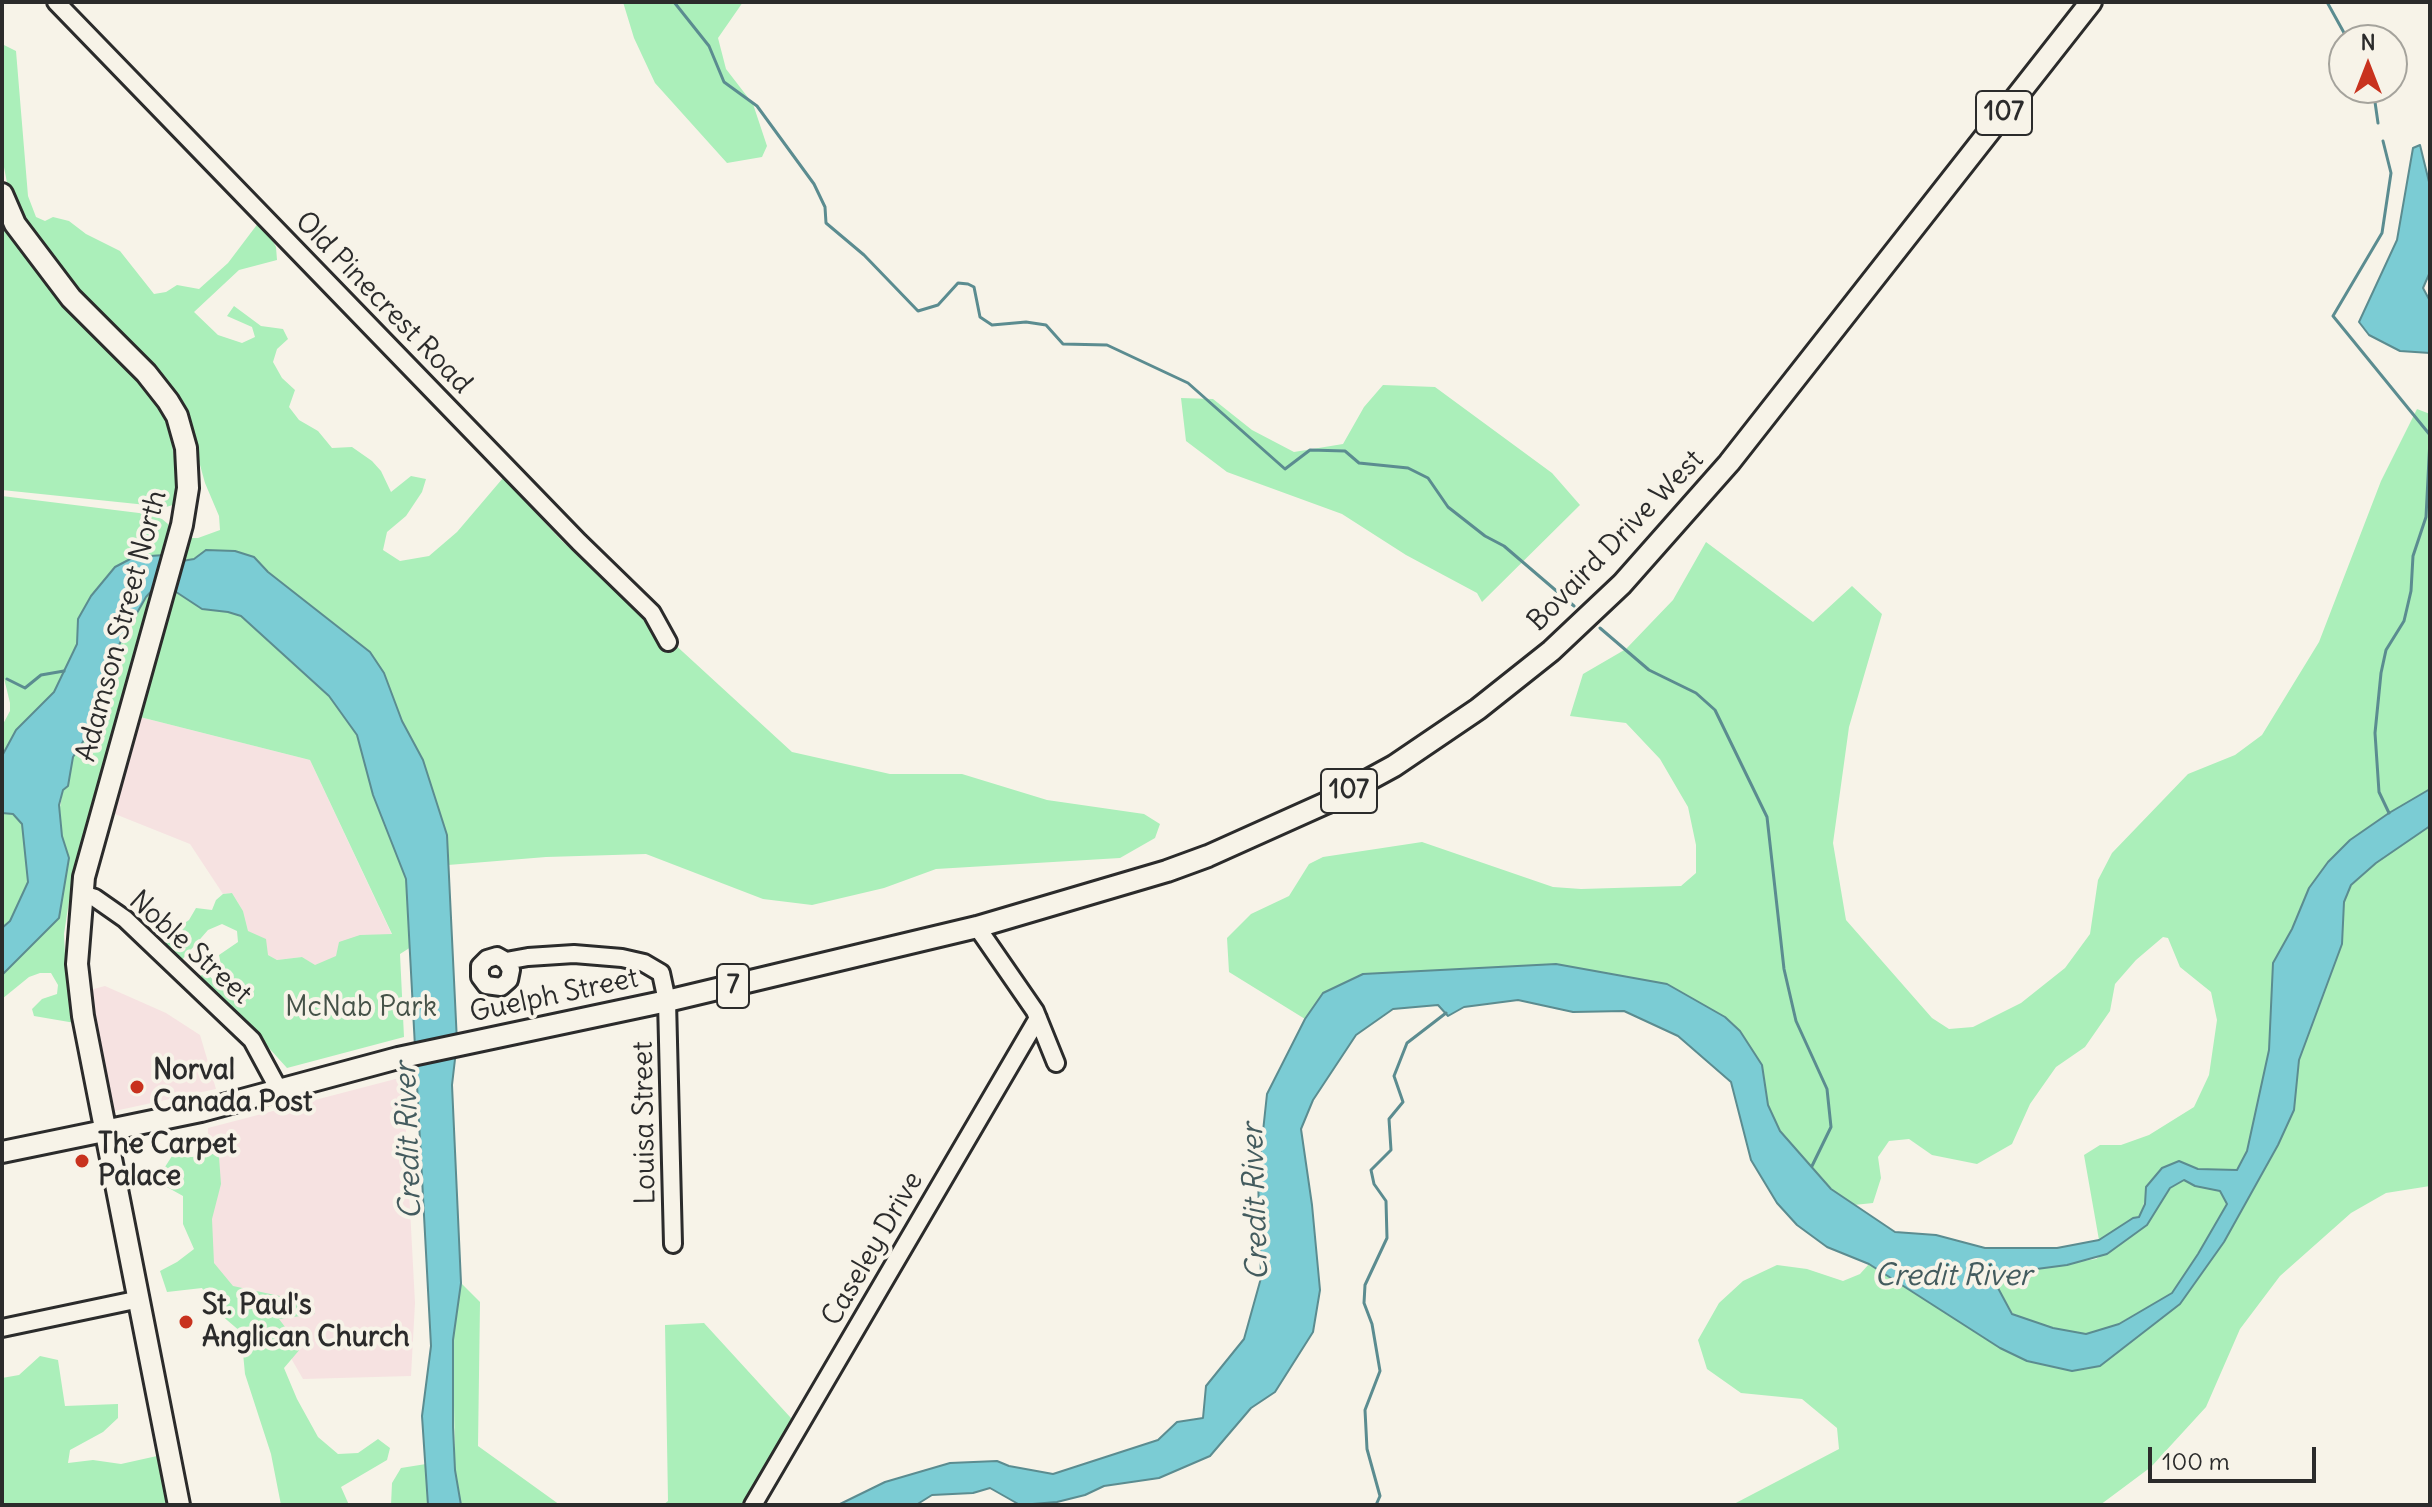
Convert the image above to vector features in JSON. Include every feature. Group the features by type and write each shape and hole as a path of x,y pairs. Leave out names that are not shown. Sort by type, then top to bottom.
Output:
{"main road":[{"name":"Bovaird Drive West","path":"977,927 1121,886 1208,856 1326,803 1394,766 1453,727 1551,651 1622,584 1729,463 2091,2"},
{"name":"Adamson Street North","path":"2,194 15,224 71,298 146,373 177,416 188,468 187,497 176,545 84,877 77,964 79,998 179,1505"},
{"name":"Guelph Street","path":"2,1152 201,1111 398,1058 667,1001 977,927"}],"street":[{"name":"Old Pinecrest Road","path":"56,2 535,497 652,613 668,642"},
{"name":"Noble Street","path":"82,894 95,898 125,919 252,1040 279,1090"},
{"path":"977,927 1038,1018 1056,1063"},
{"path":"506,961 574,954 644,963 661,973 667,1001"},
{"name":"Louisa Street","path":"667,1001 673,1244"},
{"name":"Caseley Drive","path":"753,1505 1038,1018"},
{"path":"2,1328 140,1299"}],"shaded area":[{"path":"140,717 310,760 392,935 315,966 302,957 277,960 268,955 248,931 243,911 232,893 223,894 190,844 110,812"},
{"path":"105,986 166,1013 200,1035 216,1089 110,1112 86,991"},
{"path":"403,1077 415,1303 411,1376 303,1379 269,1320 211,1274 206,1227 208,1128"}],"green space":[{"path":"623,2 743,2 718,38 726,69 753,104 767,146 762,157 727,163 655,83 634,38"},
{"path":"2,44 16,51 28,196 36,217 45,221 53,217 69,221 86,234 120,251 154,294 166,292 177,285 199,289 228,263 259,222 266,228 276,247 277,260 239,270 194,312 218,335 242,343 255,337 252,327 227,316 234,306 261,326 283,329 288,339 277,349 273,362 282,378 295,390 289,407 299,420 318,431 332,448 352,447 372,461 381,471 391,492 411,476 426,479 422,492 406,516 387,532 383,550 400,561 429,556 457,532 503,478 562,541 792,752 890,774 962,774 1047,800 1144,814 1160,824 1155,838 1120,858 936,869 884,888 812,905 763,899 646,854 546,857 448,865 447,835 423,760 402,721 253,557 182,561 187,538 198,538 220,530 219,516 205,483 187,418 174,391 152,363 93,309 19,216 9,193 3,162"},
{"path":"2,212 143,380 168,420 176,469 180,469 177,501 173,505 166,507 2,490"},
{"path":"1383,385 1435,387 1552,473 1580,505 1482,602 1477,593 1406,555 1342,514 1227,472 1186,441 1181,398 1213,399 1252,430 1294,452 1343,444 1364,407"},
{"path":"2417,409 2430,414 2430,789 2389,813 2309,888 2292,929 2273,963 2269,1050 2247,1151 2237,1171 2198,1169 2179,1162 2147,1194 2139,1218 2133,1218 2099,1240 2084,1155 2100,1145 2121,1145 2149,1135 2194,1107 2209,1075 2217,1020 2211,992 2180,967 2168,938 2163,937 2136,960 2115,984 2110,1011 2085,1047 2056,1067 2030,1104 2012,1144 1977,1164 1932,1155 1909,1139 1889,1141 1878,1157 1881,1178 1873,1203 1854,1205 1831,1189 1780,1131 1768,1105 1762,1065 1740,1031 1725,1017 1667,984 1323,993 1305,1019 1229,972 1227,938 1251,914 1289,896 1309,864 1323,857 1422,842 1553,887 1581,889 1681,886 1696,873 1696,845 1688,807 1660,759 1626,723 1570,716 1583,674 1626,649 1673,600 1706,542 1813,622 1852,586 1882,614 1849,727 1833,843 1846,920 1932,1018 1949,1029 1973,1027 2021,1003 2065,968 2090,934 2098,880 2112,853 2188,774 2235,755 2262,735 2319,642 2381,481"},
{"path":"2,496 147,514 162,519 168,524 170,532 165,555 134,557 115,567 91,596 78,619 77,644 54,692 16,730 2,756 2,726 10,711 10,703 2,670"},
{"path":"156,586 69,901 64,934 66,975 75,1023 34,1016 32,1009 42,999 57,994 58,985 51,973 29,977 2,999 2,975 59,918 69,858 59,813 63,790 68,786 73,757 101,714 111,659 146,597"},
{"name":"McNab Park","path":"174,591 202,609 241,616 329,696 357,735 373,795 406,879 411,947 400,954 404,1037 287,1068 240,1016 198,977 206,973 226,992 233,986 219,955 238,942 237,931 222,924 208,930 181,961 167,950 165,943 174,930 189,920 196,908 212,910 223,894 232,893 243,911 248,931 266,939 268,955 277,960 302,957 315,965 336,956 339,942 360,935 392,934 310,760 140,717"},
{"path":"2,813 13,814 22,824 28,882 10,921 2,928"},
{"path":"2430,826 2430,1186 2386,1193 2351,1213 2280,1276 2240,1329 2206,1407 2151,1467 2100,1505 1732,1505 1839,1449 1837,1428 1802,1399 1741,1393 1707,1369 1698,1340 1719,1303 1743,1281 1777,1265 1807,1269 1843,1281 1860,1274 1869,1264 2000,1348 2027,1361 2072,1371 2100,1365 2224,1242 2278,1145 2293,1110 2299,1060 2342,944 2344,902 2351,885 2376,863"},
{"path":"213,1154 219,1157 221,1184 212,1219 214,1263 233,1286 289,1298 315,1314 279,1319 301,1348 284,1368 318,1437 338,1454 358,1453 378,1439 390,1448 387,1460 341,1487 349,1505 281,1505 271,1454 245,1374 241,1332 214,1309 202,1288 167,1292 160,1271 194,1249 183,1224 183,1196 165,1186 163,1170 172,1156"},
{"path":"2185,1180 2195,1186 2220,1191 2227,1204 2172,1293 2118,1324 2086,1334 2053,1328 2013,1314 1991,1275 2096,1259 2147,1225 2170,1188"},
{"path":"461,1283 480,1302 478,1446 560,1505 461,1505 455,1470 453,1340"},
{"path":"704,1323 801,1429 749,1505 663,1505 668,1501 665,1325"},
{"path":"40,1356 58,1360 65,1406 118,1404 118,1418 103,1432 70,1450 68,1463 93,1460 121,1464 157,1456 166,1478 170,1505 2,1505 2,1378 19,1375"},
{"path":"426,1464 428,1505 391,1505 392,1483 401,1468"}],"water":[{"path":"2420,145 2430,186 2430,272 2423,288 2430,301 2430,353 2400,351 2369,335 2359,322 2397,240 2413,148"},
{"name":"Credit River","path":"206,550 235,551 254,557 268,572 370,652 384,673 402,721 423,760 447,835 457,1042 452,1085 461,1283 453,1340 453,1427 461,1505 428,1505 422,1416 431,1346 406,879 373,795 357,735 329,696 241,616 202,609 167,586 156,586 146,597 111,659 101,714 73,757 68,786 63,790 59,805 62,836 69,858 59,918 2,975 2,928 10,921 28,882 22,824 13,814 2,813 2,756 16,730 54,692 77,644 78,619 91,596 115,567 134,557 165,555 182,561 194,559"},
{"name":"Credit River","path":"2430,789 2430,826 2376,863 2351,885 2344,902 2342,944 2299,1060 2294,1110 2278,1145 2224,1242 2180,1304 2100,1366 2072,1371 2027,1361 2000,1348 1869,1264 1827,1247 1797,1225 1777,1203 1751,1160 1731,1082 1678,1036 1624,1011 1573,1012 1518,1000 1464,1007 1448,1016 1438,1005 1393,1009 1356,1035 1313,1100 1301,1129 1320,1290 1313,1332 1275,1392 1251,1408 1210,1456 1159,1478 1104,1486 1057,1502 1020,1505 990,1488 973,1493 932,1495 916,1505 838,1505 885,1482 950,1463 997,1461 1053,1474 1158,1440 1177,1422 1203,1418 1206,1386 1244,1339 1261,1278 1258,1178 1267,1094 1305,1019 1323,993 1363,974 1556,964 1667,984 1725,1017 1740,1031 1762,1065 1768,1105 1780,1131 1831,1189 1895,1232 1936,1235 1985,1248 2057,1248 2099,1240 2139,1217 2145,1204 2146,1187 2162,1168 2179,1161 2198,1169 2237,1170 2247,1151 2269,1050 2273,963 2292,929 2309,888 2328,862 2350,840","holes":["2184,1180 2195,1186 2220,1191 2227,1204 2172,1293 2119,1324 2086,1334 2053,1328 2012,1314 1991,1275 2067,1265 2107,1254 2147,1225 2170,1188"]}],"waterway":[{"path":"674,2 709,46 724,82 757,106 814,184 825,207 826,223 864,255 918,311 938,305 958,283 968,284 974,287 980,317 992,325 1026,322 1046,325 1063,344 1107,345 1188,383 1285,469 1310,450 1345,451 1359,463 1408,468 1428,478 1448,507 1485,536 1504,546 1574,606"},
{"path":"2327,2 2339,24"},
{"path":"2375,104 2378,123"},
{"path":"2383,141 2391,173 2382,233 2333,316 2430,435"},
{"path":"2389,813 2379,792 2375,733 2381,673 2386,650 2404,621 2411,591 2413,556 2426,517 2430,439"},
{"path":"1600,628 1649,670 1696,693 1715,710 1767,817 1784,969 1796,1021 1827,1089 1831,1127 1812,1166"},
{"path":"7,679 25,688 41,675 64,671"},
{"path":"1376,1505 1380,1496 1367,1449 1365,1410 1380,1371 1372,1324 1364,1303 1365,1285 1387,1238 1386,1201 1374,1184 1371,1170 1391,1150 1389,1119 1403,1102 1394,1076 1407,1043 1446,1013"}],"place":[{"name":"Norval Canada Post","path":"137,1087"},
{"name":"The Carpet Palace","path":"82,1161"},
{"name":"St. Paul's Anglican Church","path":"186,1322"}]}
